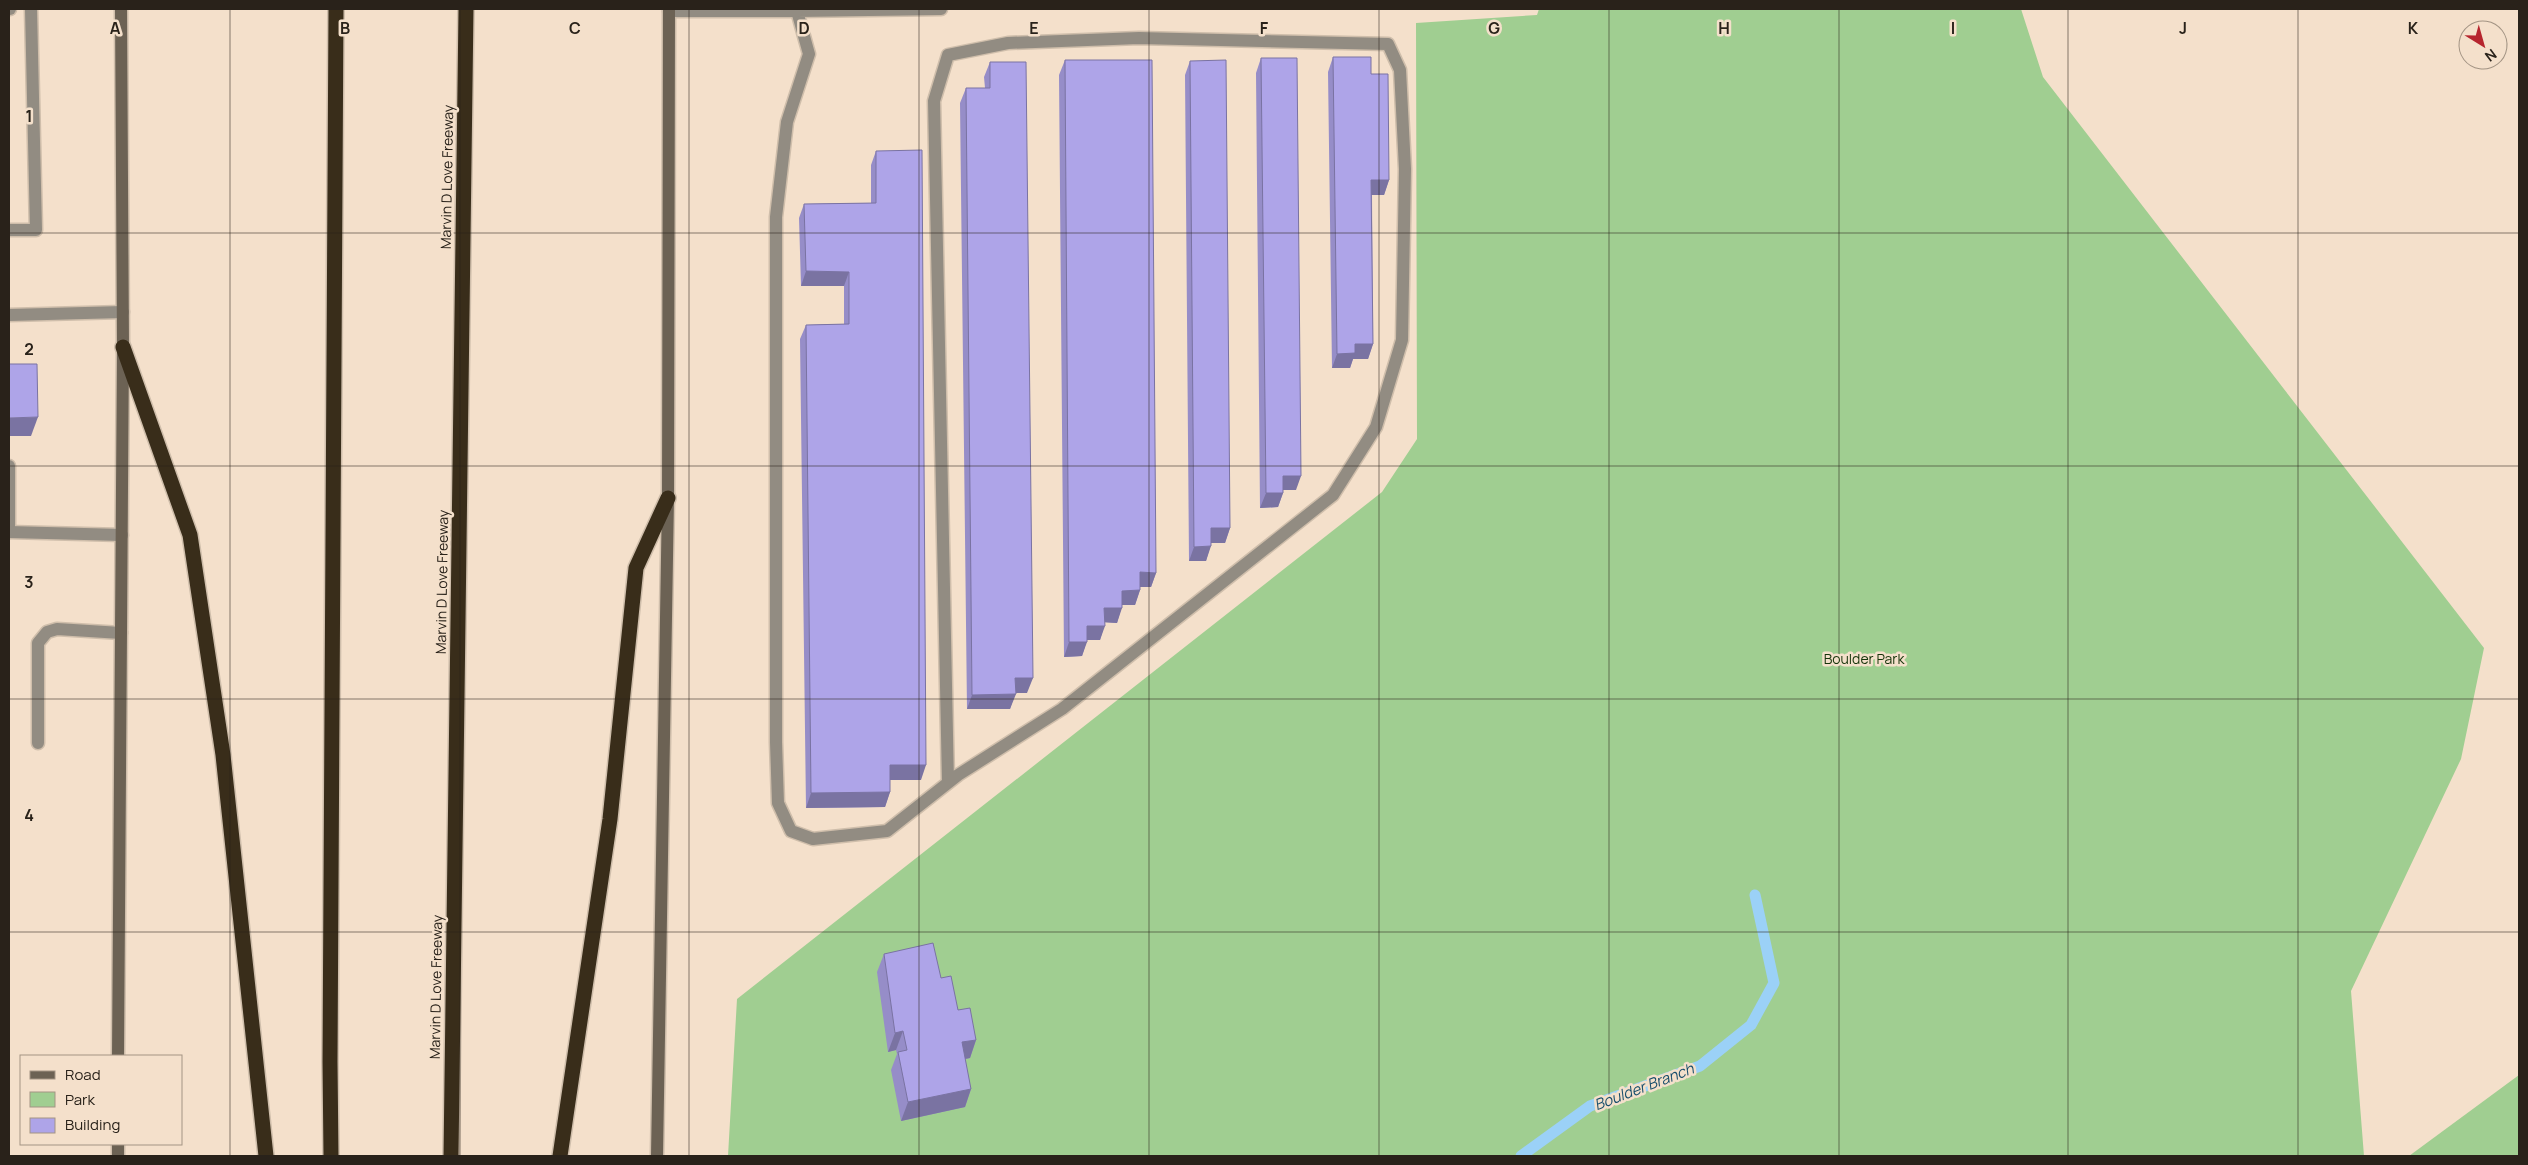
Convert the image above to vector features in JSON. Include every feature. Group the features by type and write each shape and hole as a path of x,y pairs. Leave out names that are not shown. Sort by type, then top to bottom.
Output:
{"highway":[{"path":"331,1156 336,9"},
{"name":"Marvin D Love Freeway","path":"452,1156 466,9"},
{"path":"123,347 190,535 223,754 266,1156"},
{"path":"560,1156 610,819 636,568 668,498"}],"main road":[{"path":"118,1055 123,347 121,9"},
{"path":"657,1156 668,498 670,10"}],"lane":[{"path":"9,230 36,230 32,9"},
{"path":"670,10 941,9"},
{"path":"796,10 809,54 787,122 776,216 776,742 778,803 792,831 813,840 887,831 948,783 1062,709 1333,495 1376,427 1402,340 1405,168 1400,70 1388,44 1139,38 1008,43 948,55 934,100 948,783"},
{"path":"9,315 123,312"},
{"path":"9,466 9,532 122,535"},
{"path":"38,743 38,643 47,632 57,629 121,633"}],"green space":[{"name":"Boulder Park","path":"1539,9 2021,9 2043,77 2484,648 2461,759 2351,991 2364,1156 728,1156 737,999 1382,492 1417,439 1416,23 1537,15"},
{"path":"2519,1075 2519,1156 2409,1156"}],"building":[{"path":"1333,57 1371,57 1371,74 1388,74 1389,180 1371,180 1373,344 1355,344 1355,353 1337,354"},
{"path":"1261,58 1297,58 1301,476 1283,476 1283,493 1266,493"},
{"path":"1065,60 1152,60 1156,573 1140,572 1140,590 1122,591 1122,608 1104,608 1105,626 1087,626 1087,642 1069,642"},
{"path":"1226,60 1230,528 1211,528 1211,546 1194,547 1190,61"},
{"path":"990,62 1026,62 1033,678 1015,678 1016,694 972,695 966,88 990,88"},
{"path":"922,150 926,765 890,765 890,792 811,793 806,325 849,324 849,272 806,271 804,204 876,203 876,151"},
{"path":"9,364 37,364 38,417 9,418"},
{"path":"933,943 941,978 951,976 958,1010 970,1008 976,1040 962,1042 971,1089 908,1102 898,1052 907,1050 903,1031 895,1033 884,954"}],"waterway":[{"name":"Boulder Branch","path":"1521,1156 1590,1106 1700,1066 1751,1025 1774,983 1755,895"}]}
